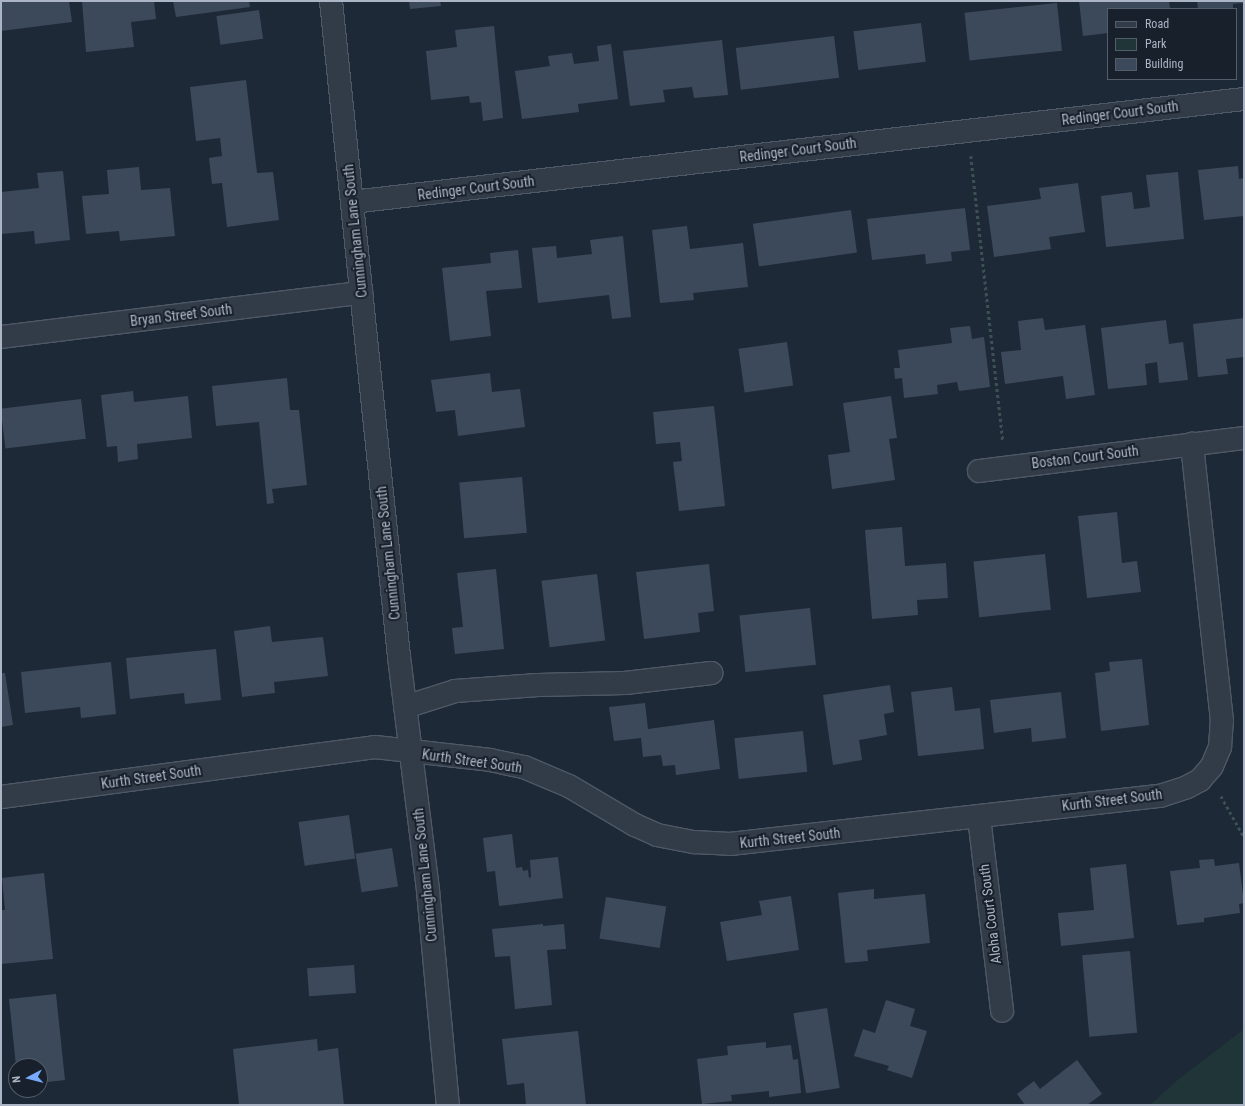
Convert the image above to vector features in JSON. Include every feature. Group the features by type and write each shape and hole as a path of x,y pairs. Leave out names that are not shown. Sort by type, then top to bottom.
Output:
{"street":[{"name":"Cunningham Lane South","path":"331,1 405,707 428,891 448,1105"},
{"name":"Redinger Court South","path":"352,202 1244,99"},
{"name":"Bryan Street South","path":"1,338 361,293"},
{"path":"1192,444 1244,438"},
{"name":"Boston Court South","path":"979,471 1192,444"},
{"name":"Kurth Street South","path":"1,798 375,747 490,760 524,767 570,786 635,825 657,835 694,842 730,844 1160,796 1187,787 1200,780 1212,766 1220,747 1222,721 1192,444"},
{"path":"405,707 455,691 538,685 625,683 710,673"},
{"name":"Aloha Court South","path":"979,817 1002,1011"}],"path":[{"path":"967,131 1006,468"},
{"path":"1200,780 1223,798 1244,837"}],"green space":[{"path":"1244,1029 1244,1105 1150,1105 1175,1082"}],"building":[{"path":"1,1 69,1 72,22 1,31"},
{"path":"82,1 154,1 156,19 131,22 134,47 86,52"},
{"path":"173,1 249,1 250,7 176,17"},
{"path":"409,1 440,1 441,6 410,9"},
{"path":"1079,1 1169,1 1170,8 1107,8 1107,33 1083,36"},
{"path":"1197,1 1244,1 1244,3 1233,4 1233,8 1198,8"},
{"path":"1057,3 1062,51 970,60 965,13"},
{"path":"259,10 263,39 220,45 216,16"},
{"path":"921,23 926,62 858,70 854,31"},
{"path":"494,26 503,118 483,121 481,102 470,103 469,96 431,100 426,51 457,47 455,30"},
{"path":"834,36 839,78 741,90 736,48"},
{"path":"722,40 728,95 694,98 692,87 663,90 665,102 630,106 623,51"},
{"path":"611,44 618,99 578,104 579,112 522,119 515,71 550,66 548,56 572,53 574,64 599,61 597,46"},
{"path":"246,80 257,173 273,172 279,220 227,227 222,183 212,184 209,158 222,156 220,138 196,141 190,87"},
{"path":"1238,166 1239,179 1244,178 1244,216 1204,220 1198,170"},
{"path":"139,167 141,190 170,188 175,236 120,241 119,231 86,234 82,196 109,194 107,170"},
{"path":"63,171 70,240 35,244 34,231 1,234 1,192 39,188 37,173"},
{"path":"1178,172 1184,239 1106,247 1101,196 1132,192 1134,209 1150,207 1146,175"},
{"path":"1078,183 1085,232 1049,237 1051,249 994,257 987,206 1041,199 1039,188"},
{"path":"965,208 970,250 951,252 952,261 926,264 925,254 872,260 867,219"},
{"path":"851,210 857,253 759,266 753,224"},
{"path":"687,226 690,249 743,243 748,287 693,293 694,300 660,303 652,230"},
{"path":"623,236 631,317 612,319 609,295 538,303 532,248 556,246 557,258 592,254 590,240"},
{"path":"518,250 522,288 486,291 491,336 450,341 442,268 491,263 490,253"},
{"path":"1043,318 1045,330 1085,325 1095,395 1066,399 1063,376 1005,384 1001,352 1021,350 1018,321"},
{"path":"1244,318 1244,357 1226,359 1228,374 1198,377 1193,324"},
{"path":"1166,320 1169,344 1183,342 1188,380 1159,383 1157,362 1145,364 1147,385 1108,389 1101,328"},
{"path":"970,326 972,339 984,337 990,387 959,391 957,382 937,385 938,394 904,398 902,378 895,379 894,368 900,368 898,350 952,343 950,328"},
{"path":"787,342 793,386 745,392 738,349"},
{"path":"490,373 492,392 520,389 525,427 458,436 455,410 436,412 431,380"},
{"path":"287,378 290,410 299,410 307,485 272,489 274,503 267,504 259,422 216,426 212,386"},
{"path":"133,391 134,402 188,396 192,438 137,444 138,459 118,462 117,446 107,447 101,395"},
{"path":"891,396 897,438 889,439 895,480 832,489 828,455 850,452 843,403"},
{"path":"81,399 86,439 5,449 1,409"},
{"path":"714,406 725,506 679,511 673,462 682,461 680,442 656,444 653,412"},
{"path":"522,477 527,533 464,538 459,482"},
{"path":"1117,512 1122,563 1137,561 1141,592 1087,598 1078,516"},
{"path":"902,527 905,566 946,563 948,598 917,600 918,615 872,619 865,530"},
{"path":"1045,554 1051,610 979,617 973,562"},
{"path":"709,564 714,611 698,613 700,632 644,639 636,572"},
{"path":"496,569 504,649 455,654 452,628 463,627 457,573"},
{"path":"597,574 605,641 550,647 541,581"},
{"path":"810,608 816,665 745,672 739,615"},
{"path":"270,626 272,642 323,637 328,676 274,682 275,693 242,697 234,631"},
{"path":"216,649 221,700 185,704 184,693 130,699 126,658"},
{"path":"1142,659 1149,725 1101,731 1095,673 1110,671 1109,662"},
{"path":"111,662 116,714 81,718 80,707 25,713 21,672"},
{"path":"1,673 5,673 13,725 1,727"},
{"path":"890,685 894,712 884,714 887,735 859,740 862,760 833,765 823,695"},
{"path":"952,687 955,711 980,708 984,749 918,756 911,692"},
{"path":"1061,692 1066,738 1032,742 1031,728 994,733 990,700"},
{"path":"645,703 648,729 714,720 720,769 676,775 675,765 663,766 661,755 643,757 641,738 614,741 609,707"},
{"path":"803,731 807,772 739,779 734,738"},
{"path":"349,815 355,859 305,866 298,822"},
{"path":"512,834 516,868 522,867 523,871 528,870 529,878 531,877 530,860 558,857 563,898 499,906 495,871 487,872 483,838"},
{"path":"392,848 398,887 362,892 355,854"},
{"path":"1214,859 1215,866 1239,863 1244,903 1239,904 1240,913 1204,918 1204,922 1177,925 1170,871 1200,868 1199,860"},
{"path":"1126,864 1134,938 1061,946 1058,913 1094,910 1090,868"},
{"path":"44,873 53,959 1,964 1,910 5,910 2,878"},
{"path":"874,889 874,899 925,894 930,943 867,950 868,961 845,963 838,893"},
{"path":"791,896 799,950 727,961 720,922 762,915 759,901"},
{"path":"606,897 666,907 660,948 599,938"},
{"path":"543,924 543,926 564,924 566,949 547,950 552,1005 515,1009 510,956 495,957 492,929"},
{"path":"1130,951 1137,1033 1089,1037 1082,955"},
{"path":"354,965 356,993 309,996 307,968"},
{"path":"56,994 65,1080 48,1082 48,1058 15,1058 9,999"},
{"path":"886,1000 915,1009 910,1026 927,1031 912,1078 887,1070 889,1066 854,1056 863,1029 875,1033"},
{"path":"827,1008 840,1088 806,1093 793,1013"},
{"path":"578,1031 586,1105 526,1105 524,1083 507,1085 502,1039"},
{"path":"317,1039 318,1051 338,1048 344,1105 239,1105 233,1049"},
{"path":"766,1042 766,1048 791,1045 793,1060 798,1059 801,1093 769,1097 769,1091 731,1095 732,1101 702,1104 697,1059 728,1055 727,1046"},
{"path":"1077,1060 1102,1094 1087,1105 1025,1105 1017,1094 1034,1081 1040,1089"}]}
